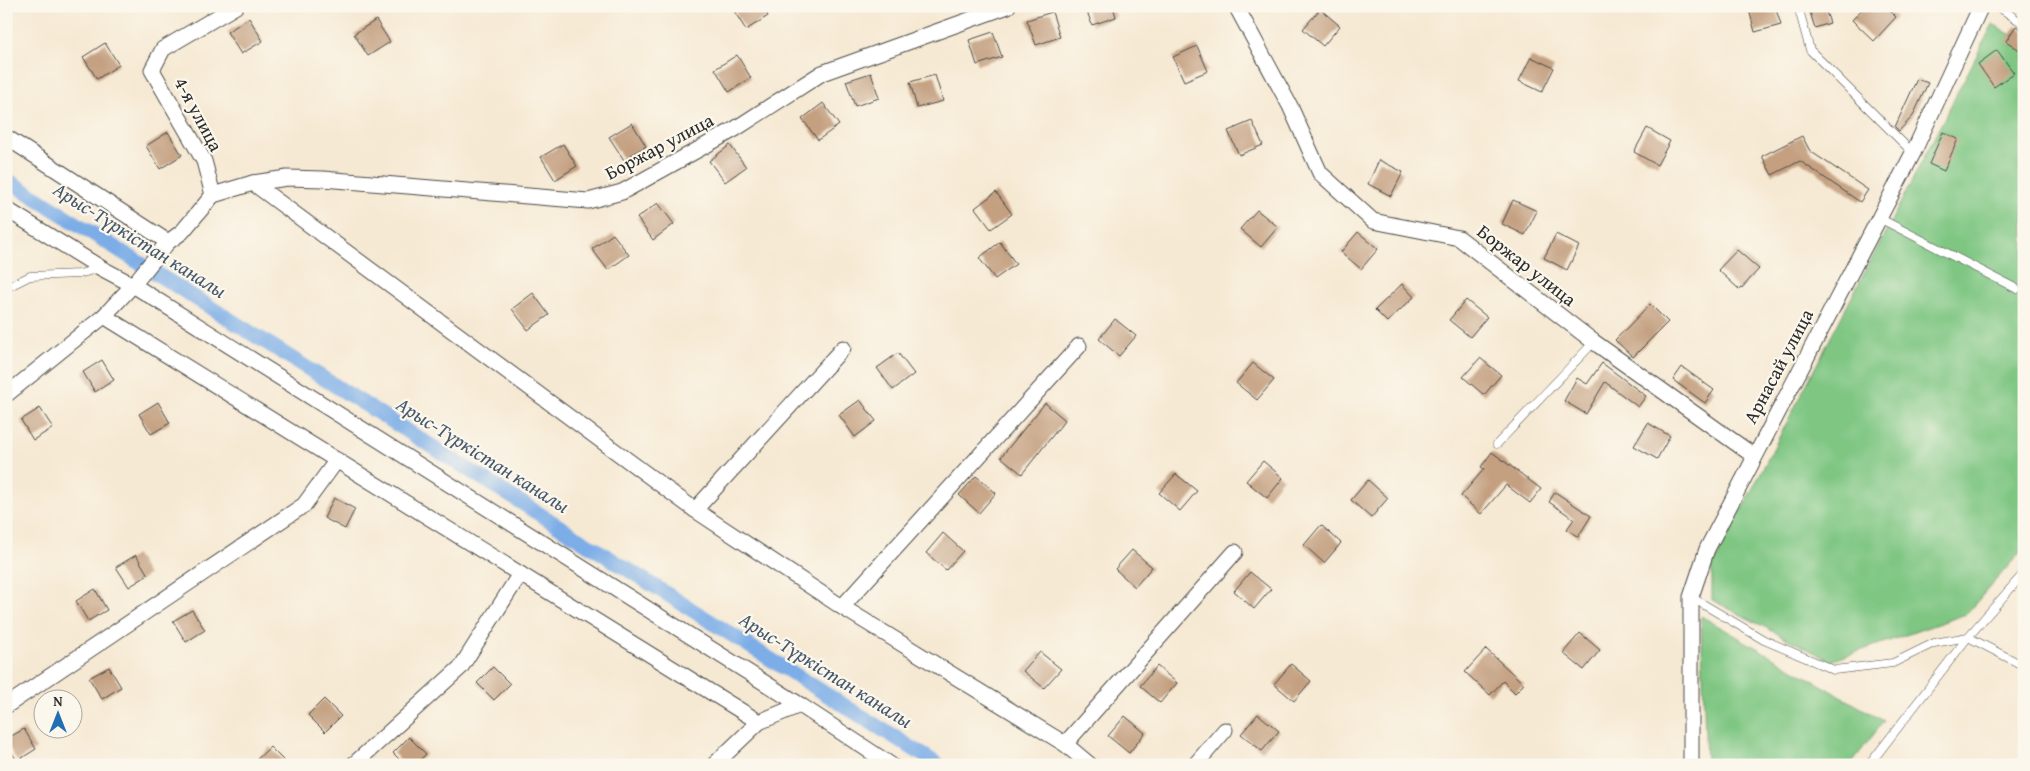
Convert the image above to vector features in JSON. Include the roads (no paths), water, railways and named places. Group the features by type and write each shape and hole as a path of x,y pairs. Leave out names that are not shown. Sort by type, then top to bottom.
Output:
{"street":[{"name":"4-я улица","path":"212,195 204,161 152,70 163,49 236,6"},
{"name":"Боржар улица","path":"212,195 253,183 287,178 323,179 588,201 622,192 734,129 822,72 1008,6"},
{"name":"Боржар улица","path":"1236,6 1290,106 1320,174 1373,221 1459,238 1594,342 1754,456"},
{"name":"Арнасай улица","path":"1690,765 1691,597 1707,549 1913,153 1981,6"},
{"path":"6,137 168,242"},
{"path":"253,183 695,510 842,608 1065,744 1090,765"},
{"path":"6,394 104,316 168,242 182,232 212,195"},
{"path":"6,209 101,268 137,280 891,765"},
{"path":"104,316 759,722"},
{"path":"842,608 1079,346"},
{"path":"695,510 842,348"},
{"path":"6,706 304,505 337,460"},
{"path":"1065,744 1235,552"},
{"path":"353,765 461,667 520,574"},
{"path":"714,765 759,722 800,705"},
{"path":"1195,765 1225,730"}],"lane":[{"path":"1798,6 1810,50 1913,153"},
{"path":"1996,6 2024,24"},
{"path":"1878,218 2018,289"},
{"path":"6,288 30,276 79,274 101,268"},
{"path":"1497,444 1594,342"},
{"path":"1869,765 1968,637 2024,573"},
{"path":"1691,597 1764,640 1834,670 1893,663 1934,643 1968,637 2024,666"}],"waterway":[{"name":"Арыс-Түркістан каналы","path":"6,179 939,765"}]}
